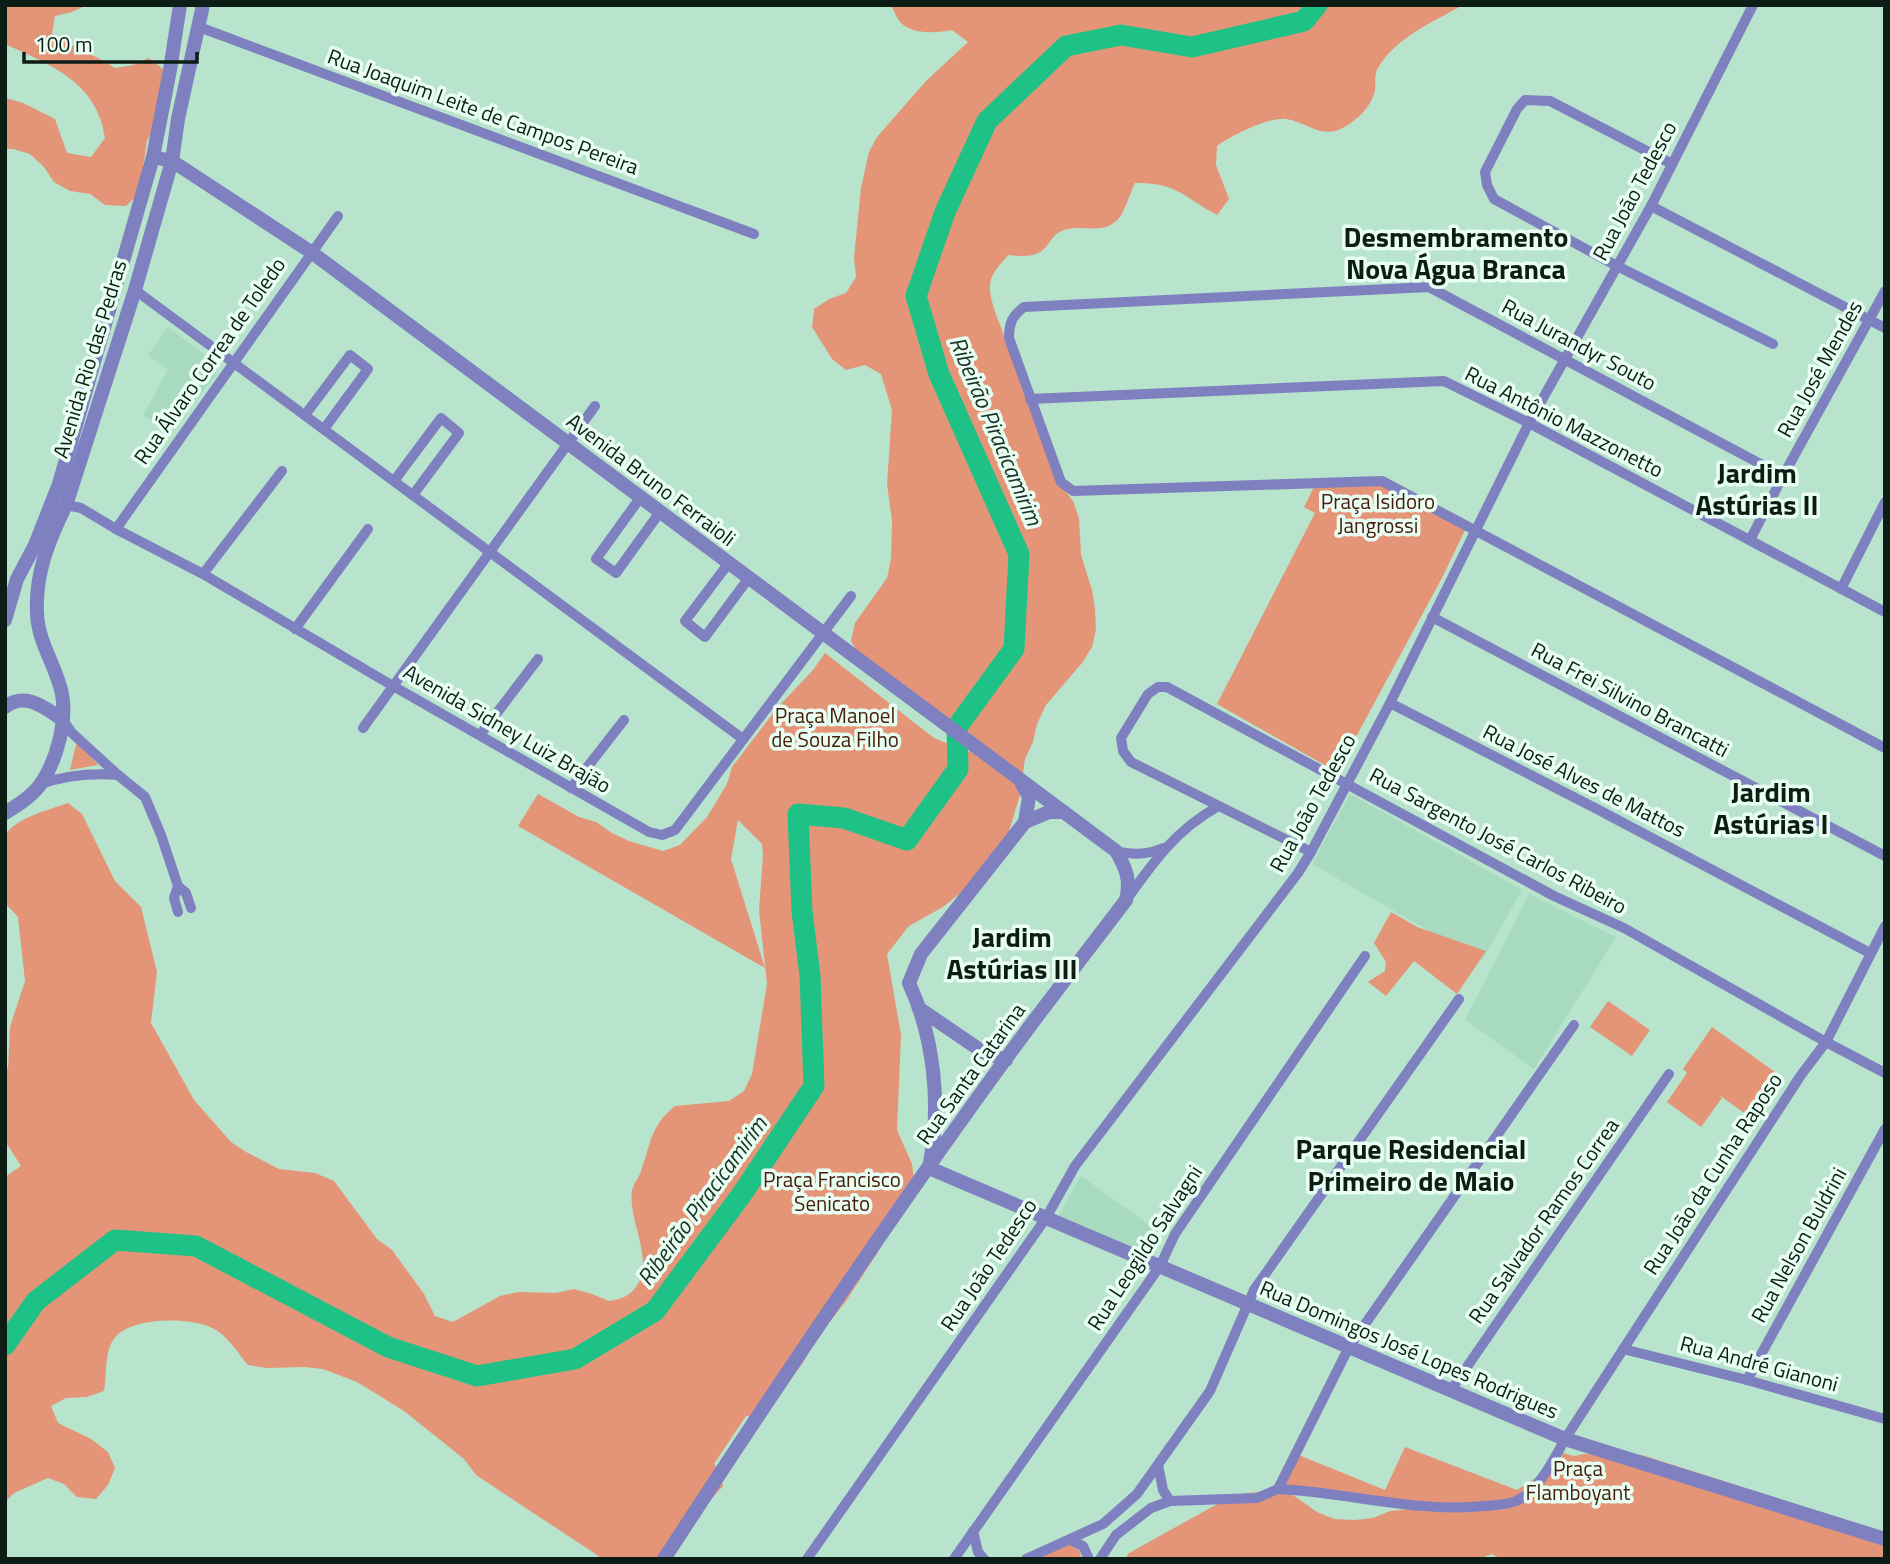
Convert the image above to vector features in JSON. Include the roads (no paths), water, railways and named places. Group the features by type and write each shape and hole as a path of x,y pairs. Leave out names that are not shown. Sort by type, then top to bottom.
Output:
{"street":[{"name":"Avenida Rio das Pedras","path":"5,621 17,579 35,545 59,484 153,157 180,5"},
{"name":"Avenida Rio das Pedras","path":"6,811 25,800 41,784 51,765 63,720 62,696 56,674 39,637 37,601 43,558 66,505 135,290 172,161 178,119 203,5"},
{"name":"Rua João Tedesco","path":"807,1559 1046,1218 1075,1166 1298,873 1311,852 1390,703 1529,424 1651,206 1753,5"},
{"name":"Rua Joaquim Leite de Campos Pereira","path":"199,27 754,234"},
{"path":"1672,164 1550,101 1525,100 1517,108 1485,172 1487,185 1494,199 1617,266 1773,344"},
{"name":"Avenida Bruno Ferraioli","path":"153,157 172,161 311,252 1064,812 1115,851 1126,868 1130,884 1126,900"},
{"path":"1651,206 1885,328"},
{"name":"Rua Álvaro Correa de Toledo","path":"116,529 338,216"},
{"name":"Rua Jurandyr Souto","path":"1030,399 1009,338 1009,326 1014,315 1024,307 1429,287 1783,476"},
{"path":"135,290 743,739"},
{"name":"Rua José Mendes","path":"1750,540 1885,292"},
{"path":"305,415 350,355 368,369 324,429"},
{"name":"Rua Antônio Mazzonetto","path":"1030,399 1444,381 1885,612"},
{"path":"1030,399 1061,482 1073,491 1382,481 1885,748"},
{"path":"363,728 595,406"},
{"path":"394,481 440,418 459,433 413,495"},
{"path":"203,574 282,471"},
{"path":"640,498 597,559 616,573 660,512"},
{"path":"1841,589 1885,502"},
{"name":"Avenida Sidney Luiz Brajão","path":"66,505 81,508 203,574 649,832 663,835 675,830 851,596"},
{"path":"295,629 368,529"},
{"path":"728,564 685,621 705,637 748,579"},
{"name":"Rua Frei Silvino Brancatti","path":"1432,617 1885,856"},
{"path":"480,735 538,659"},
{"name":"Rua Sargento José Carlos Ribeiro","path":"1217,807 1131,762 1122,751 1121,738 1148,694 1158,687 1167,687 1553,896 1624,928 1885,1073"},
{"path":"5,707 15,701 24,700 42,705 63,720 72,733 145,797 178,886 186,893 191,908"},
{"name":"Rua José Alves de Mattos","path":"1390,703 1870,953"},
{"path":"572,788 624,720"},
{"name":"Avenida Rio das Pedras","path":"41,784 63,777 118,775"},
{"path":"929,1168 935,1134 933,1071 920,1009 909,983 921,954 1025,822 1029,797 1021,782"},
{"path":"1217,807 1311,852"},
{"name":"Rua Santa Catarina","path":"664,1559 745,1434 1006,1060 1163,848 1198,817 1217,807"},
{"path":"1025,822 1049,812 1064,812"},
{"path":"1115,851 1132,855 1163,848"},
{"path":"178,886 174,898 178,912"},
{"name":"Rua João da Cunha Raposo","path":"1170,1501 1257,1498 1278,1489 1313,1490 1441,1507 1473,1507 1518,1500 1543,1478 1623,1349 1801,1075 1826,1042 1885,926"},
{"name":"Rua Leogildo Salvagni","path":"954,1559 1160,1266 1175,1234 1365,956"},
{"path":"1026,1559 1103,1524 1137,1494 1210,1391 1254,1290 1459,999"},
{"path":"920,1009 983,1052 1006,1060"},
{"path":"1278,1489 1349,1347 1574,1025"},
{"name":"Rua Salvador Ramos Correa","path":"1451,1390 1669,1074"},
{"name":"Rua Nelson Buldrini","path":"1747,1380 1885,1129"},
{"name":"Rua Domingos José Lopes Rodrigues","path":"929,1168 1565,1439 1885,1539"},
{"name":"Rua André Gianoni","path":"1623,1349 1885,1419"},
{"path":"1101,1559 1116,1535 1146,1511 1170,1501 1163,1490 1158,1465"},
{"path":"1137,1494 1146,1511"},
{"path":"973,1531 978,1552 984,1559"},
{"path":"1070,1540 1083,1546 1089,1559"}],"waterway":[{"name":"Ribeirão Piracicamirim","path":"5,1345 36,1301 115,1240 196,1246 388,1347 477,1376 575,1359 655,1311 742,1194 814,1086 810,976 802,911 798,814 844,818 907,840 958,769 957,727 1014,649 1019,554 939,374 916,296 945,212 987,121 1066,46 1121,35 1192,47 1304,21 1317,5"}],"district":[{"name":"Desmembramento Nova Água Branca","path":"1456,253"},
{"name":"Jardim Astúrias II","path":"1757,489"},
{"name":"Jardim Astúrias I","path":"1771,808"},
{"name":"Jardim Astúrias III","path":"1012,953"},
{"name":"Parque Residencial Primeiro de Maio","path":"1411,1165"}],"park label":[{"name":"Praça Isidoro Jangrossi","path":"1378,514"},
{"name":"Praça Manoel de Souza Filho","path":"835,728"},
{"name":"Praça Francisco Senicato","path":"832,1192"},
{"name":"Praça Flamboyant","path":"1578,1481"}]}
